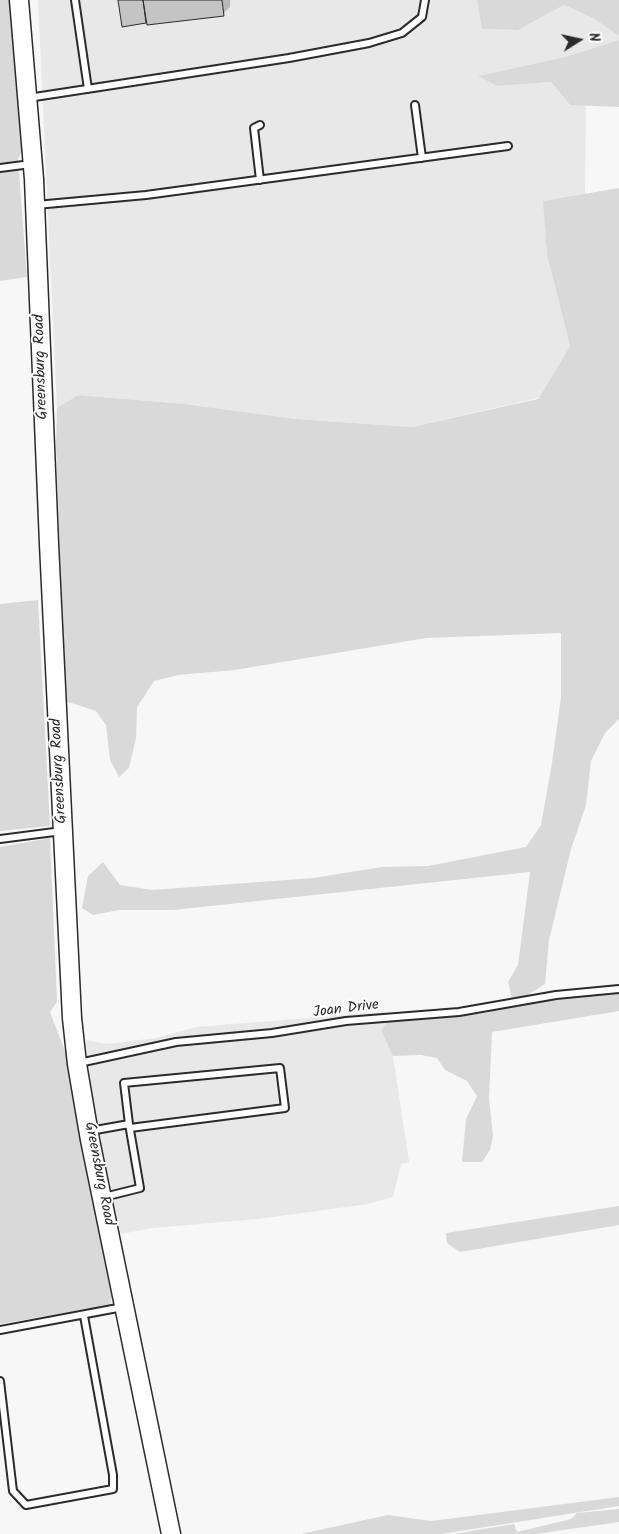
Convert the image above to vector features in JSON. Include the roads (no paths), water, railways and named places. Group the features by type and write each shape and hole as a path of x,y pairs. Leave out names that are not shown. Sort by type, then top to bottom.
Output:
{"main road":[{"name":"Greensburg Road","path":"19,0 33,164 72,1018 77,1064 89,1131 172,1534"}],"lane":[{"path":"75,0 88,88"},
{"path":"27,98 369,44 402,32 422,17 425,0"},
{"path":"415,105 422,158"},
{"path":"260,124 254,128 260,180"},
{"path":"35,206 146,195 508,146"},
{"path":"0,168 33,164"},
{"path":"0,839 63,830"},
{"name":"Joan Drive","path":"77,1064 176,1042 272,1033 346,1021 459,1012 556,995 619,988"},
{"path":"89,1131 129,1126 286,1108 280,1068 124,1084 129,1126 140,1188 102,1198"},
{"path":"0,1330 84,1316 124,1306"},
{"path":"0,1381 13,1492 26,1505 113,1489 113,1475 84,1316"}]}
